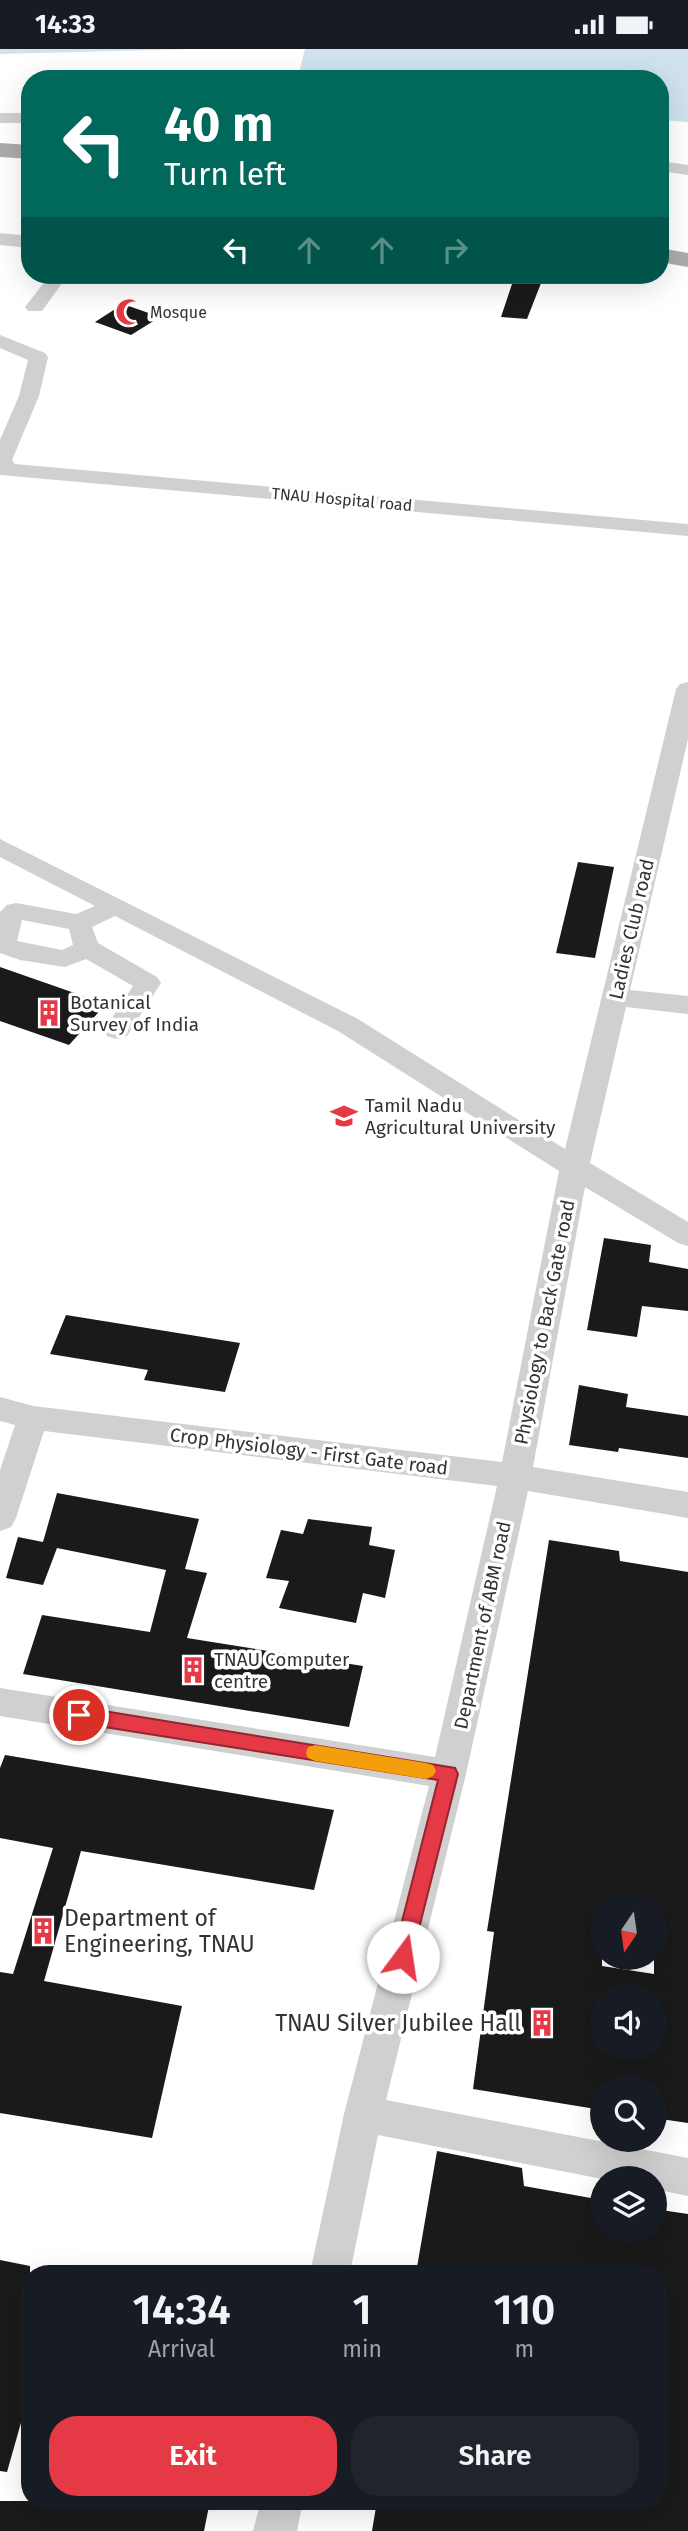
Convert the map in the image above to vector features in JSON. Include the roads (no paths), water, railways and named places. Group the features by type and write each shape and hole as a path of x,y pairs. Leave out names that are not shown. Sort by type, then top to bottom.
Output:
{"main road":[{"path":"0,150 21,151"},
{"path":"669,257 688,260"}],"street":[{"path":"0,118 21,118"},
{"path":"669,167 688,170"},
{"path":"0,239 21,241"},
{"path":"35,307 53,284"},
{"path":"0,341 38,357 29,396 1,462"},
{"name":"TNAU Hospital road","path":"1,462 7,470 688,530"},
{"name":"Ladies Club road","path":"574,1169 615,997 678,777 688,689"},
{"path":"0,847 348,1025 574,1169 688,1236"},
{"path":"116,907 83,935 148,983 117,1030"},
{"path":"615,997 688,1005"},
{"name":"Physiology to Back Gate road","path":"514,1476 574,1169"},
{"name":"Crop Physiology - First Gate road","path":"0,1409 33,1418 514,1476 688,1505"},
{"path":"0,1518 33,1418"},
{"name":"Department of ABM road","path":"332,2265 363,2114 449,1774 514,1476"},
{"path":"0,1702 449,1774"},
{"path":"363,2114 688,2177"},
{"path":"275,2531 280,2510"}],"water":[{"path":"0,49 194,49 0,54"},
{"path":"305,49 688,49 688,122 669,121 669,70 300,69"}],"place":[{"name":"Mosque","path":"129,312"},
{"name":"Botanical Survey of India","path":"49,1013"},
{"name":"Tamil Nadu Agricultural University","path":"344,1116"},
{"name":"TNAU Computer centre","path":"193,1670"},
{"name":"Department of Engineering, TNAU","path":"43,1931"},
{"name":"TNAU Silver Jubilee Hall","path":"542,2023"}]}
